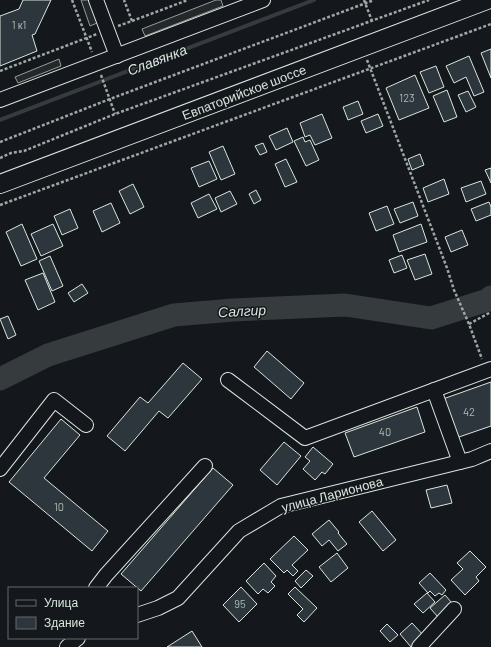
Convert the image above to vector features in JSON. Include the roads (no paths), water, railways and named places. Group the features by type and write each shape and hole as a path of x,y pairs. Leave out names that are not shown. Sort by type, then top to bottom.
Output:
{"main road":[{"name":"Евпаторийское шоссе","path":"0,184 488,0"}],"street":[{"path":"96,0 117,56"},
{"path":"0,100 263,0"},
{"path":"228,380 305,438 489,370"},
{"path":"434,390 460,462"},
{"path":"0,469 54,400 86,425"},
{"name":"улица Ларионова","path":"138,615 158,608 178,598 239,531 281,506 472,459 491,451"},
{"path":"97,587 206,466"},
{"path":"419,647 454,608"}],"waterway":[{"name":"Славянка","path":"0,120 314,0"},
{"name":"Салгир","path":"0,379 48,355 174,315 233,310 345,305 431,318 488,300 491,297"}]}
